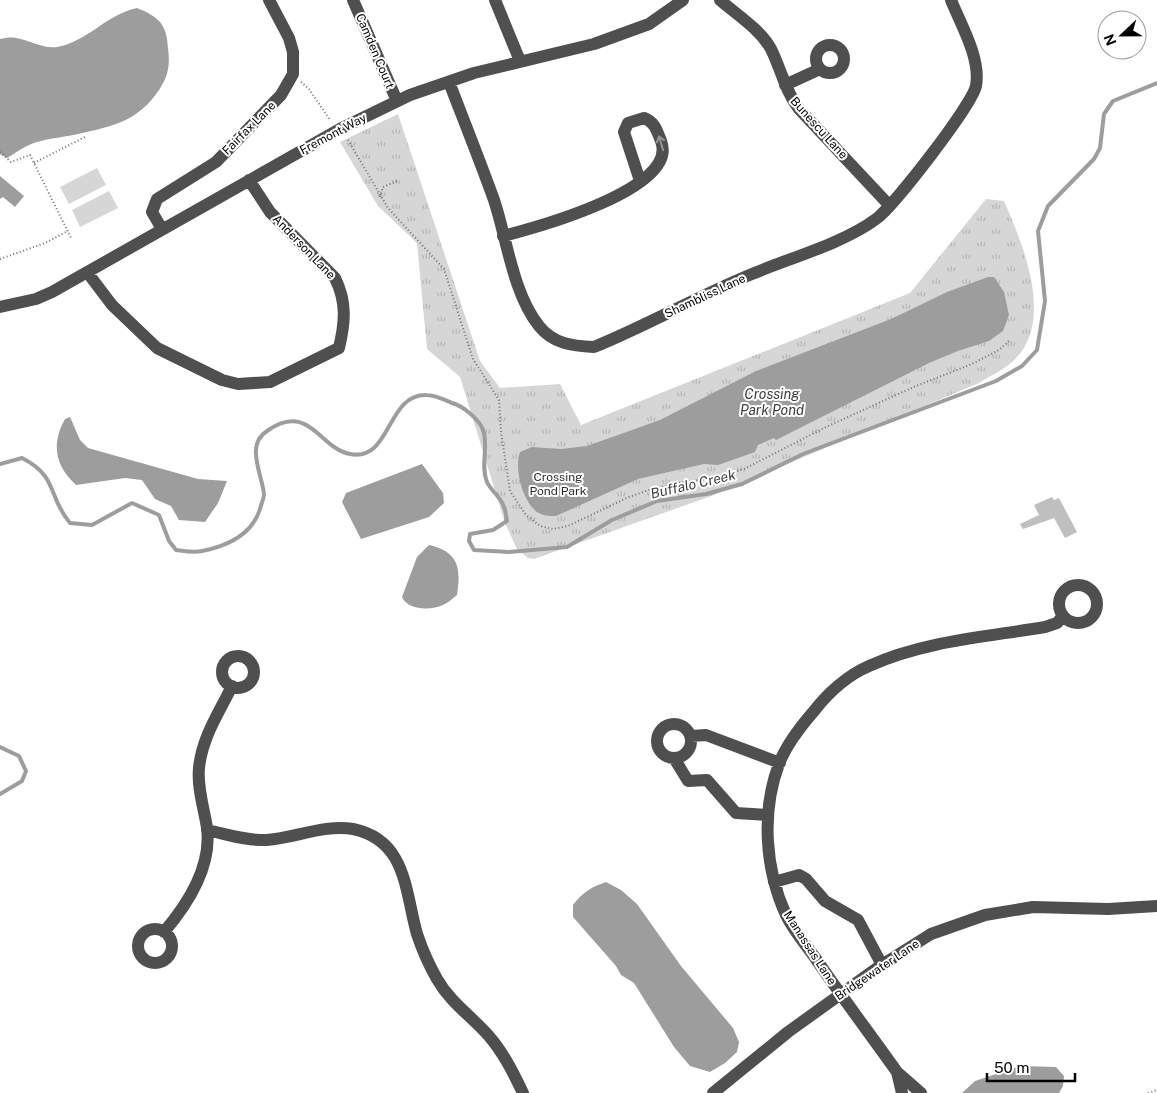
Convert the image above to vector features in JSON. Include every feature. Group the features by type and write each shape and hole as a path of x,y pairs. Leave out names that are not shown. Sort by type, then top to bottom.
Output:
{"street":[{"path":"269,0 289,38 293,52 293,74"},
{"name":"Camden Court","path":"353,0 397,101"},
{"path":"495,0 520,61"},
{"name":"Fremont Way","path":"0,307 36,299 88,272 338,130 397,101 449,82 520,61 594,44 649,24 683,0"},
{"name":"Bunescu Lane","path":"720,0 762,36 771,49 790,97 799,109 890,205"},
{"name":"Shambliss Lane","path":"449,82 494,202 503,236 527,308 539,327 554,340 574,346 594,347 750,274 852,234 877,218 890,205 960,114 976,85 974,57 951,0"},
{"path":"785,85 820,69"},
{"name":"Fairfax Lane","path":"162,230 152,212 157,199 216,162 281,95 293,74"},
{"path":"503,236 550,223 592,208 640,181 658,164 663,155 662,145 656,129 651,122 644,118 628,123 624,132 640,181"},
{"name":"Anderson Lane","path":"88,272 112,305 157,348 222,380 238,384 270,382 338,348 344,327 344,306 341,289 335,278 270,212 249,180"},
{"name":"Manassas Lane","path":"902,1093 897,1072 786,916 774,882 768,853 768,815 780,763 802,725 820,703 839,685 867,666 897,655 934,645 1045,627 1057,623 1063,616"},
{"path":"164,932 191,896 200,874 207,846 207,830 200,792 199,768 202,745 232,686"},
{"path":"675,724 685,728 691,736 692,742 687,753 674,758 660,751 657,740 661,730 675,724"},
{"path":"691,736 706,736 780,763"},
{"path":"674,758 688,781 707,780 736,812 768,815"},
{"path":"207,830 265,840 335,828 353,829 372,836 386,846 398,863 406,880 418,934 437,979 448,996 488,1035 506,1060 523,1093"},
{"path":"774,882 799,875 806,879 825,901 858,920 882,965"},
{"name":"Bridgewater Lane","path":"713,1093 788,1032 882,965 931,934 985,915 1033,907 1108,909 1157,906"},
{"path":"897,1072 921,1093"}],"path":[{"path":"293,74 309,89 338,130 347,136 380,197 388,208 444,269 473,359 499,400 500,432 510,491 526,515 540,526 553,530 568,526 629,497 652,489 683,482 710,479 744,469 916,386 972,364 999,350 1010,340"},
{"path":"34,163 85,138"},
{"path":"0,152 11,162 30,156 71,238"},
{"path":"380,197 383,187 397,181"},
{"path":"0,259 44,243 68,231"},
{"path":"1148,1093 1157,1090"}],"green space":[{"name":"Crossing Pond Park","path":"398,114 480,361 500,388 560,384 581,425 910,293 986,199 1004,201 1027,261 1034,306 1032,327 1025,347 1004,369 979,383 714,495 534,559 528,558 517,549 505,523 460,377 427,349 417,243 378,206 340,142"},
{"path":"97,168 106,185 69,204 60,187"},
{"path":"109,191 118,208 80,227 72,210"}],"water":[{"path":"137,8 157,19 164,27 169,58 166,77 162,85 143,109 114,125 37,142 7,158 0,154 0,39 14,38 41,46 57,47 78,39 126,11"},
{"path":"0,176 24,196 15,207 3,197 0,199"},
{"name":"Crossing Park Pond","path":"988,277 994,277 1004,292 1009,315 1003,331 989,341 929,363 776,440 774,438 758,445 755,452 718,465 704,464 638,479 556,516 548,516 537,512 523,492 518,467 520,452 532,447 561,449 587,446 660,420 756,371 891,319 947,292"},
{"path":"70,417 80,440 88,448 198,479 227,481 218,503 205,522 179,520 171,506 155,499 142,480 125,478 76,485 63,470 57,454 58,437 61,428 65,419"},
{"path":"422,464 443,493 444,503 429,517 361,539 342,502 346,493"},
{"path":"429,545 447,552 456,562 459,577 457,595 449,602 433,608 415,607 405,602 402,597 417,557"},
{"path":"606,882 621,890 637,904 681,966 733,1028 739,1042 737,1052 725,1063 710,1072 690,1066 674,1047 634,983 621,975 616,966 573,917 573,905 580,897 591,888"},
{"path":"1020,1066 1056,1067 1064,1076 1063,1086 1059,1093 962,1093 975,1081"}],"building":[{"path":"1052,497 1054,500 1059,498 1077,532 1065,538 1054,518 1023,529 1020,524 1039,515 1034,505"}],"waterway":[{"name":"Buffalo Creek","path":"0,464 22,458 34,465 47,480 58,504 70,523 92,525 132,503 159,515 169,541 176,550 199,552 220,546 237,538 251,526 256,518 264,498 256,460 257,444 260,437 267,431 281,423 293,421 313,429 340,450 350,454 364,454 374,448 404,404 414,397 430,395 466,410 481,426 485,436 485,476 487,482 503,503 507,521 493,530 470,534 469,541 474,550 509,552 567,547 612,520 657,501 706,494 742,484 803,454 996,381 1022,366 1037,350 1045,301 1038,231 1048,206 1094,159 1100,148 1104,114 1113,101 1157,83"},
{"name":"Buffalo Creek","path":"0,747 19,756 26,771 22,781 0,794"}]}
